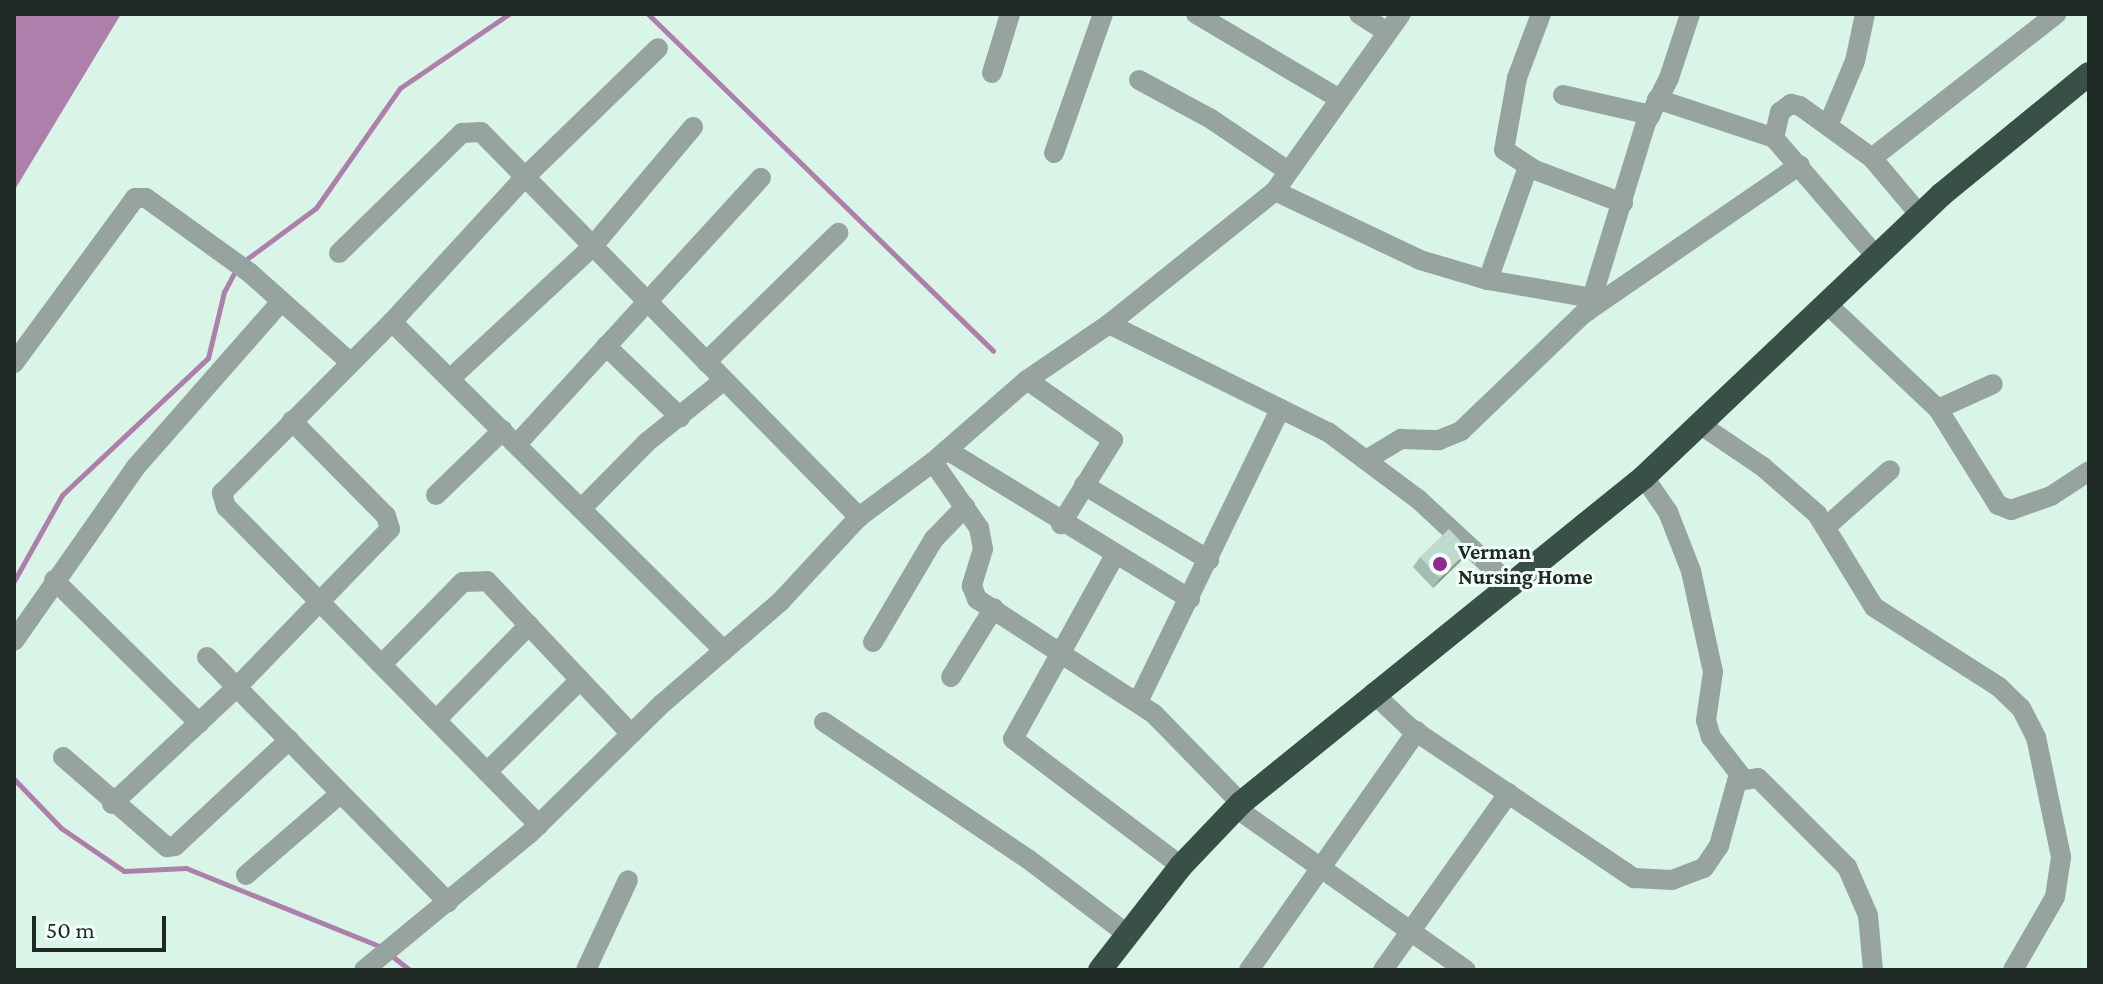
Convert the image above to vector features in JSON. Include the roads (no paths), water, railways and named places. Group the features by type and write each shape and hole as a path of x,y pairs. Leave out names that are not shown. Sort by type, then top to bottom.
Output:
{"highway":[{"path":"1100,970 1181,866 1239,805 1373,693 1513,587 1644,477 1920,215 2089,74"}],"street":[{"path":"992,73 1010,14"},
{"path":"1054,153 1103,14"},
{"path":"1196,14 1340,99"},
{"path":"1359,14 1387,32"},
{"path":"369,966 539,825 631,734 780,602 859,517 940,456 1027,380 1109,324 1275,191 1401,14"},
{"path":"1541,14 1521,64 1502,144 1507,154 1528,167 1623,203"},
{"path":"1590,304 1654,107 1690,14"},
{"path":"1829,123 1855,61 1865,14"},
{"path":"1872,158 2056,14"},
{"path":"539,825 223,500 226,485 392,322 525,177 658,48"},
{"path":"1139,80 1211,119 1288,171"},
{"path":"1563,95 1654,107 1774,138 1876,256"},
{"path":"1774,138 1780,112 1791,104 1829,123 1872,158 1920,215"},
{"path":"451,378 592,247 693,127"},
{"path":"339,253 466,130 481,132 859,517"},
{"path":"1366,460 1401,439 1439,440 1461,431 1590,304 1800,165"},
{"path":"1488,280 1528,167"},
{"path":"436,495 510,437 606,346 761,178"},
{"path":"1275,191 1420,260 1590,304"},
{"path":"14,363 135,198 146,198 232,259 350,362"},
{"path":"706,362 838,233"},
{"path":"14,641 135,468 281,302"},
{"path":"1828,305 1938,409 1988,493 2004,509 2051,496 2089,471"},
{"path":"392,322 724,650"},
{"path":"1109,324 1328,432 1418,499 1513,587"},
{"path":"606,346 680,417"},
{"path":"582,508 647,442 724,380"},
{"path":"1027,380 1111,436 1112,447 1061,524"},
{"path":"1938,409 1993,384"},
{"path":"1138,702 1280,409"},
{"path":"112,804 237,687 390,525 292,421"},
{"path":"1701,425 1786,485 1827,526 1874,607 1999,687 2021,708 2036,737 2058,822 2060,880 2013,970"},
{"path":"940,456 979,528 983,549 973,593 1138,702 1239,805 1319,870 1466,970"},
{"path":"940,456 1190,599"},
{"path":"1827,526 1890,470"},
{"path":"1644,477 1668,512 1691,571 1713,672 1706,720 1711,737 1741,776 1758,778 1847,867 1868,915 1873,970"},
{"path":"1084,485 1209,560"},
{"path":"873,642 934,539 965,507"},
{"path":"1115,555 1013,739 1181,866"},
{"path":"382,664 472,578 487,581 631,734"},
{"path":"54,580 199,723"},
{"path":"951,677 994,608"},
{"path":"436,720 529,625"},
{"path":"207,657 448,902"},
{"path":"487,772 580,680"},
{"path":"1373,693 1417,731 1623,873 1672,880 1692,875 1713,858 1741,776"},
{"path":"824,722 1028,859 1126,933"},
{"path":"1249,970 1417,731"},
{"path":"63,757 161,845 175,846 289,740"},
{"path":"246,875 341,793"},
{"path":"1383,970 1509,793"},
{"path":"586,970 628,880"}],"waterway":[{"path":"244,261 316,208 400,88 509,14"},
{"path":"648,14 993,351"},
{"path":"14,581 62,495 208,358 224,292 237,268"},
{"path":"14,779 61,828 124,871 186,868 382,947"},
{"path":"392,956 410,970"}],"place":[{"name":"Verman Nursing Home","path":"1440,564"}]}
